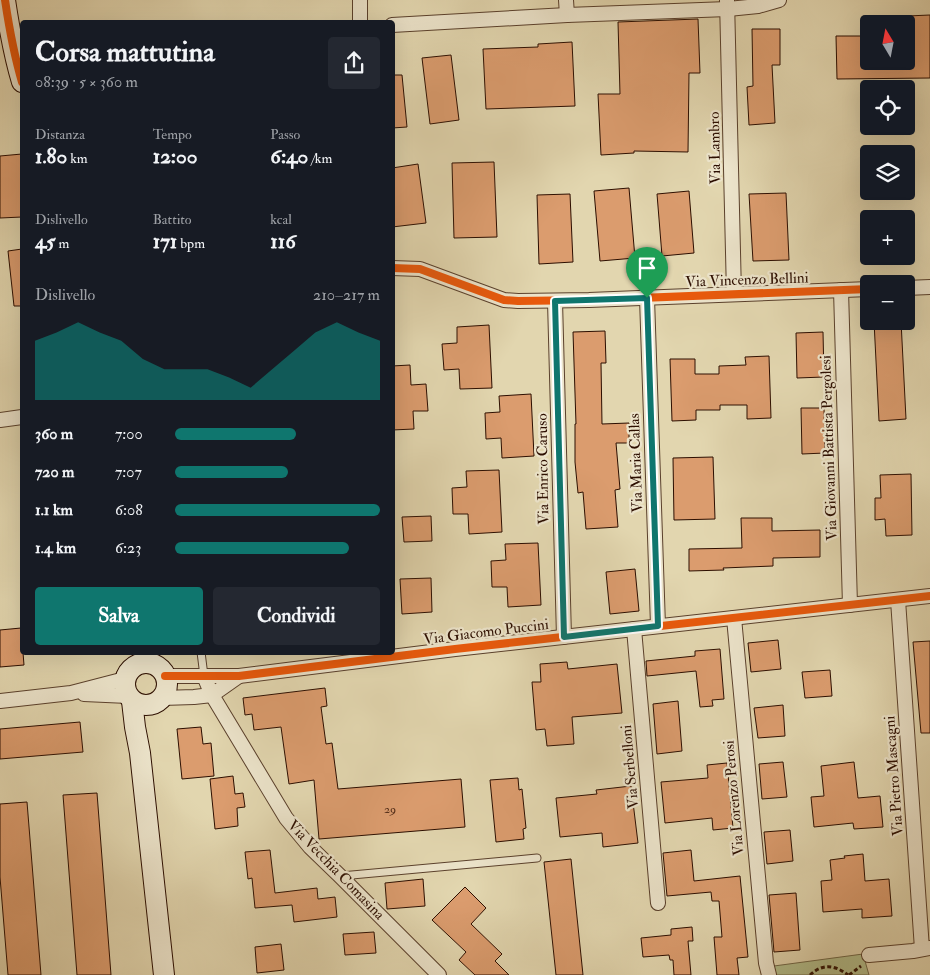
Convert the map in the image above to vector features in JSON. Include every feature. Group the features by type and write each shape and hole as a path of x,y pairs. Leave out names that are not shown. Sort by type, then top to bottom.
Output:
{"street":[{"path":"5,0 20,75"},
{"path":"360,0 360,20"},
{"path":"566,0 567,15"},
{"path":"395,25 727,5 758,6 779,0"},
{"name":"Via Lambro","path":"727,5 734,294"},
{"name":"Via Vincenzo Bellini","path":"395,268 420,268 504,300 518,302 860,289"},
{"path":"915,288 930,287"},
{"name":"Via Giovanni Battista Pergolesi","path":"842,290 850,605"},
{"name":"Via Maria Callas","path":"647,298 658,626"},
{"name":"Via Enrico Caruso","path":"555,301 564,637"},
{"path":"0,420 20,417"},
{"name":"Via Giacomo Puccini","path":"395,654 930,596"},
{"name":"Via Pietro Mascagni","path":"898,600 926,948"},
{"name":"Via Lorenzo Perosi","path":"734,618 766,963 769,975"},
{"name":"Via Serbelloni","path":"634,629 658,903"},
{"name":"Via Giacomo Puccini","path":"0,701 71,693 138,673 239,676 389,655"},
{"path":"138,673 138,704 146,706 157,701 212,695"},
{"path":"138,673 167,682 166,690 157,701 140,753"},
{"path":"138,673 135,727 140,753 164,975"},
{"name":"Via Vecchia Comasina","path":"204,676 212,695 286,818 310,847 438,975"},
{"name":"Via Giacomo Puccini","path":"212,695 239,676"},
{"path":"869,955 926,948"}],"lane":[{"path":"201,655 204,676"},
{"path":"340,876 537,858"}],"path":[{"path":"810,975 815,970 833,966 848,975"}],"green space":[{"path":"863,954 869,975 776,975 774,966"}],"building":[{"path":"930,15 930,78 837,79 836,36 860,36 860,70 915,70 915,16"},
{"path":"698,19 700,73 689,73 688,152 634,151 634,153 601,155 598,94 620,94 618,22"},
{"path":"752,29 780,29 780,65 772,65 775,123 749,125 747,87 753,86"},
{"path":"572,42 575,106 486,109 483,49 538,47 538,44"},
{"path":"451,55 459,120 430,124 422,58"},
{"path":"395,75 402,75 407,127 395,128"},
{"path":"20,154 20,217 0,218 0,156"},
{"path":"494,162 497,237 454,238 452,163"},
{"path":"418,164 426,223 395,227 395,168"},
{"path":"629,188 635,258 600,261 594,191"},
{"path":"689,191 694,253 662,256 657,194"},
{"path":"786,193 789,260 753,261 749,194"},
{"path":"570,194 573,262 539,264 537,195"},
{"path":"20,249 20,306 14,306 8,251"},
{"path":"489,325 492,388 460,389 459,369 444,370 442,344 457,343 457,327"},
{"path":"874,330 901,330 906,419 879,421"},
{"path":"605,331 606,363 601,363 602,424 629,423 629,443 616,443 620,489 615,490 618,527 586,529 583,492 578,493 575,462 576,424 573,332"},
{"path":"823,332 824,377 797,378 796,333"},
{"path":"769,356 771,418 747,419 747,405 720,405 720,410 696,410 696,420 672,421 670,359 695,359 695,374 719,374 719,366 746,365 745,357"},
{"path":"410,365 411,385 426,384 428,411 413,411 414,429 395,430 395,366"},
{"path":"531,394 534,456 502,458 501,438 486,439 485,413 500,412 499,396"},
{"path":"801,408 824,408 825,453 802,454"},
{"path":"713,457 715,519 674,520 673,458"},
{"path":"499,470 502,532 469,534 468,514 453,514 452,488 467,487 466,471"},
{"path":"911,474 912,535 886,536 885,519 875,520 875,498 881,498 880,475"},
{"path":"431,516 432,541 404,542 402,517"},
{"path":"741,518 772,518 772,531 820,530 820,557 773,558 773,566 689,571 689,549 742,548"},
{"path":"538,543 541,605 508,607 507,587 492,587 491,561 506,560 505,544"},
{"path":"635,569 639,611 610,614 606,572"},
{"path":"431,578 432,612 402,614 400,579"},
{"path":"20,628 20,655 23,655 24,665 0,667 0,630"},
{"path":"778,640 781,669 751,672 748,643"},
{"path":"930,641 930,733 921,733 913,642"},
{"path":"720,649 724,699 712,700 713,706 700,707 696,671 647,676 646,661 695,656 695,651"},
{"path":"567,662 568,669 617,664 622,713 572,717 574,744 547,746 545,729 536,730 532,682 541,682 540,664"},
{"path":"830,670 832,696 805,698 802,672"},
{"path":"325,688 327,706 321,707 326,744 332,743 338,789 461,779 465,827 319,839 314,780 289,784 281,727 254,730 252,714 245,715 243,698"},
{"path":"678,701 682,751 657,754 653,704"},
{"path":"783,705 785,736 758,738 754,708"},
{"path":"80,722 83,752 0,759 0,729"},
{"path":"201,727 203,744 211,743 214,776 182,779 177,729"},
{"path":"783,762 787,797 762,799 759,764"},
{"path":"854,762 858,798 880,796 883,827 854,829 853,823 814,827 811,797 824,796 821,766"},
{"path":"727,763 733,828 713,830 712,818 665,823 661,782 708,778 707,765"},
{"path":"233,776 235,794 243,793 245,807 237,808 238,826 215,829 210,779"},
{"path":"518,778 519,790 522,789 526,828 523,829 524,839 496,842 490,780"},
{"path":"631,786 638,843 603,847 602,833 560,837 556,798 597,794 596,790"},
{"path":"97,793 111,975 77,975 63,795"},
{"path":"27,802 41,975 8,975 0,877 0,804"},
{"path":"790,830 793,861 767,864 764,832"},
{"path":"270,850 275,893 317,888 318,899 335,897 337,917 294,922 292,905 255,908 252,878 248,879 245,852"},
{"path":"691,850 694,881 740,876 748,957 737,958 739,975 717,975 714,937 722,937 719,901 712,901 711,892 667,896 663,853"},
{"path":"863,854 865,881 889,879 892,916 862,918 862,909 823,912 821,881 832,880 830,860"},
{"path":"571,859 583,975 556,975 544,862"},
{"path":"423,879 425,906 387,909 385,883"},
{"path":"465,887 486,908 471,924 502,954 495,961 509,975 475,975 459,960 466,952 432,920"},
{"path":"796,893 800,950 774,952 769,895"},
{"path":"692,927 693,941 688,941 691,975 674,975 673,960 670,960 669,955 643,957 641,938 671,935 671,929"},
{"path":"374,932 376,953 345,955 343,934"},
{"path":"281,944 284,970 257,973 255,947"}],"cycle path":[{"path":"5,0 20,74"},
{"path":"395,268 420,269 504,300 518,301 860,289"},
{"path":"165,676 239,676 455,649 930,596"}],"route":[{"path":"647,298 658,626 564,637 555,301 647,298"}]}
